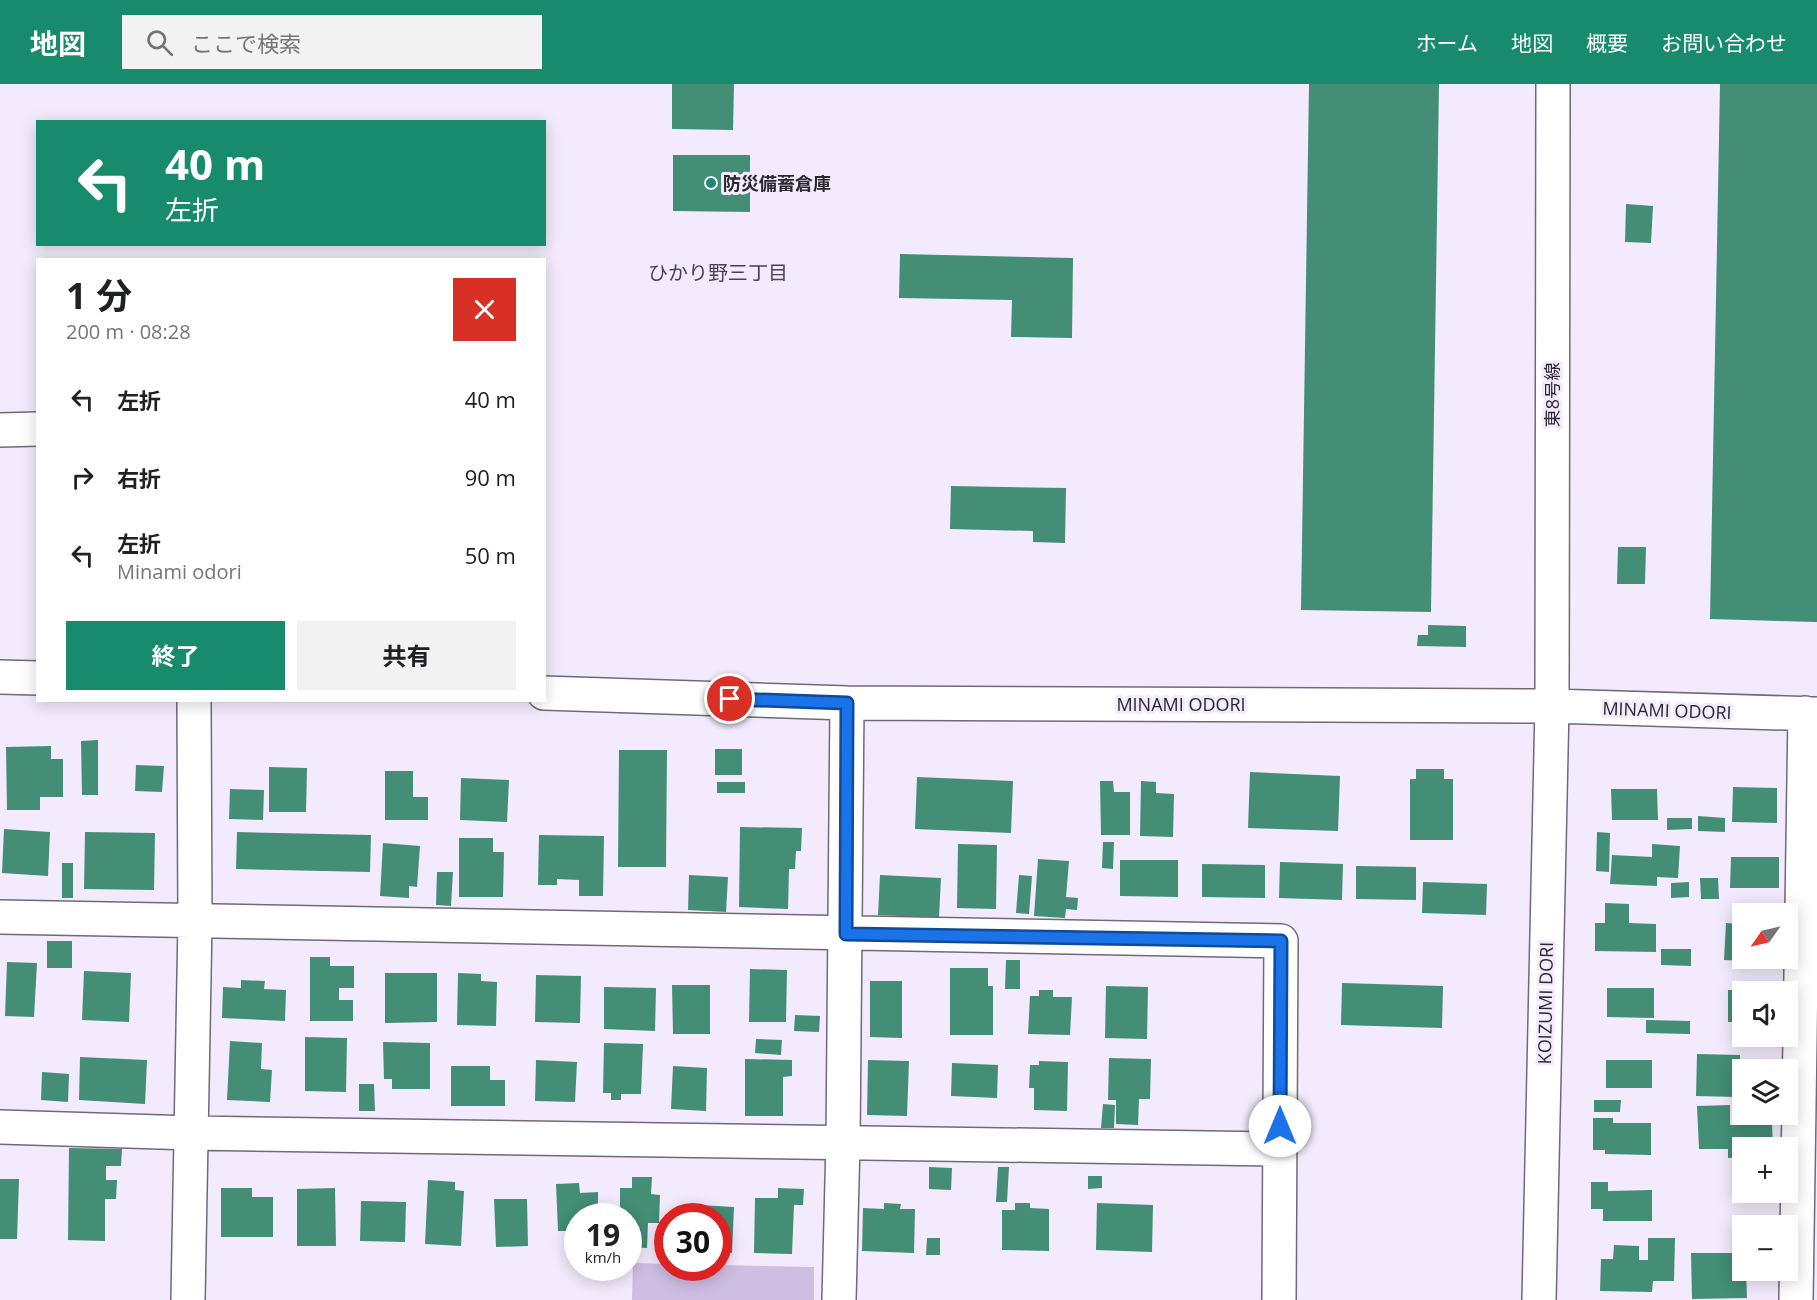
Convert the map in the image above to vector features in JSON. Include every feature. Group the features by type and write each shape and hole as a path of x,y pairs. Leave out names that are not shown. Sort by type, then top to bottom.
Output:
{"street":[{"name":"東8号線","path":"1552,706 1553,84"},
{"path":"0,430 36,429"},
{"path":"0,677 36,678"},
{"name":"MINAMI ODORI","path":"546,693 847,703 1552,706 1811,713"},
{"path":"188,1300 195,922 194,702"},
{"path":"839,1300 846,934 847,703"},
{"name":"KOIZUMI DORI","path":"1539,1300 1552,706"},
{"path":"1796,1300 1811,713"},
{"path":"0,917 1281,941 1279,1300"},
{"path":"0,1127 1280,1149"}],"shaded area":[{"path":"642,1263 654,1264 654,1281 732,1281 732,1265 814,1267 814,1300 632,1300 633,1281 642,1281"}],"building":[{"path":"672,84 734,84 733,130 672,129"},
{"path":"1309,84 1439,84 1431,612 1301,610"},
{"path":"1720,84 1817,84 1817,622 1710,619"},
{"name":"防災備蓄倉庫","path":"673,155 750,155 750,212 673,211"},
{"path":"1626,204 1653,206 1651,243 1625,242"},
{"path":"900,254 1073,258 1072,338 1011,337 1012,300 899,298"},
{"path":"951,486 1066,488 1065,543 1033,542 1033,531 950,529"},
{"path":"1618,547 1646,547 1645,584 1617,584"},
{"path":"1428,625 1466,626 1466,647 1417,646 1418,635 1428,635"},
{"path":"98,740 98,795 82,795 81,741"},
{"path":"51,746 51,759 63,759 63,797 40,797 40,810 7,810 6,747"},
{"path":"715,749 742,749 742,775 715,775"},
{"path":"619,750 667,750 666,867 618,867"},
{"path":"136,765 164,766 162,792 135,791"},
{"path":"269,767 307,768 306,812 269,812"},
{"path":"1416,769 1444,769 1444,779 1453,779 1453,840 1410,840 1410,779 1416,779"},
{"path":"385,771 413,771 413,797 428,797 428,820 385,820"},
{"path":"1250,772 1340,776 1338,831 1248,828"},
{"path":"917,777 1013,781 1011,833 915,829"},
{"path":"461,778 509,780 507,822 460,820"},
{"path":"1100,781 1113,781 1114,792 1130,792 1130,835 1101,835"},
{"path":"1141,781 1156,782 1156,793 1174,794 1173,837 1140,836"},
{"path":"717,782 745,782 745,793 717,793"},
{"path":"1733,787 1777,788 1777,823 1732,822"},
{"path":"230,789 264,790 263,820 229,819"},
{"path":"1611,789 1657,789 1658,820 1612,820"},
{"path":"1698,816 1725,818 1725,832 1698,831"},
{"path":"1667,818 1692,818 1692,829 1667,830"},
{"path":"740,827 802,828 801,851 796,851 795,869 789,869 788,909 739,907"},
{"path":"4,829 50,832 48,876 2,873"},
{"path":"85,832 155,833 154,890 84,889"},
{"path":"237,832 371,835 370,872 236,869"},
{"path":"1597,832 1610,833 1609,872 1596,871"},
{"path":"539,835 604,836 603,896 579,896 579,880 557,879 557,885 538,885"},
{"path":"459,838 493,838 493,852 504,852 503,897 459,897"},
{"path":"1103,842 1114,842 1113,869 1102,868"},
{"path":"383,843 420,846 417,887 409,886 409,898 380,896"},
{"path":"958,844 997,845 996,909 957,908"},
{"path":"1652,844 1680,846 1678,878 1657,877 1657,886 1610,884 1612,855 1652,857"},
{"path":"1731,857 1779,857 1779,888 1730,888"},
{"path":"1038,859 1069,861 1066,897 1078,898 1077,910 1066,909 1065,918 1034,916"},
{"path":"1120,860 1178,860 1178,897 1120,896"},
{"path":"1280,862 1343,864 1342,900 1279,898"},
{"path":"62,863 73,863 73,898 62,898"},
{"path":"1202,864 1265,865 1265,898 1202,897"},
{"path":"1356,866 1416,867 1416,900 1356,899"},
{"path":"437,872 453,872 451,906 436,905"},
{"path":"689,875 728,877 726,912 688,910"},
{"path":"880,875 941,878 939,918 878,915"},
{"path":"1019,875 1032,876 1029,914 1016,913"},
{"path":"1700,878 1718,878 1719,899 1701,899"},
{"path":"1423,882 1487,884 1486,915 1422,913"},
{"path":"1689,882 1689,897 1671,898 1671,883"},
{"path":"1605,903 1629,904 1629,923 1656,924 1656,952 1595,951 1595,923 1605,923"},
{"path":"1726,923 1732,923 1732,960 1724,960"},
{"path":"47,941 72,941 72,968 47,968"},
{"path":"1661,949 1691,949 1691,966 1661,965"},
{"path":"310,957 330,957 330,966 354,966 354,988 339,988 339,1000 353,1000 353,1021 310,1021"},
{"path":"1006,960 1020,960 1020,989 1005,989"},
{"path":"7,962 37,963 34,1017 5,1016"},
{"path":"950,968 988,968 988,986 993,986 993,1035 950,1035"},
{"path":"750,969 787,970 786,1022 749,1022"},
{"path":"84,971 131,973 129,1022 82,1020"},
{"path":"385,973 437,973 437,1022 385,1023"},
{"path":"458,973 481,974 481,981 497,982 496,1026 457,1025"},
{"path":"536,975 581,976 580,1023 535,1022"},
{"path":"241,980 265,981 264,989 286,990 285,1021 222,1018 223,987 241,988"},
{"path":"870,981 902,981 902,1038 870,1037"},
{"path":"1342,983 1443,986 1442,1028 1341,1025"},
{"path":"672,985 710,985 710,1034 673,1034"},
{"path":"1106,986 1148,987 1147,1039 1105,1038"},
{"path":"604,987 656,988 655,1031 604,1029"},
{"path":"1607,988 1654,988 1654,1018 1607,1017"},
{"path":"1039,990 1053,990 1053,997 1072,997 1070,1035 1028,1034 1030,996 1039,996"},
{"path":"1728,990 1732,990 1732,1022 1728,1022"},
{"path":"795,1015 820,1016 819,1032 794,1031"},
{"path":"1646,1020 1690,1021 1690,1034 1646,1033"},
{"path":"305,1037 347,1038 346,1092 305,1091"},
{"path":"756,1039 782,1040 781,1055 755,1053"},
{"path":"230,1041 262,1043 261,1069 272,1070 270,1102 227,1100"},
{"path":"383,1042 430,1043 430,1089 392,1089 392,1079 384,1079"},
{"path":"604,1043 643,1044 641,1094 621,1094 621,1100 611,1100 611,1093 603,1093"},
{"path":"1697,1054 1740,1055 1740,1059 1732,1059 1732,1097 1696,1096"},
{"path":"80,1057 147,1060 145,1104 79,1100"},
{"path":"1109,1058 1151,1059 1150,1099 1139,1099 1138,1125 1116,1124 1116,1100 1108,1100"},
{"path":"745,1059 792,1060 792,1076 783,1077 783,1116 745,1116"},
{"path":"536,1060 577,1062 575,1102 535,1101"},
{"path":"868,1060 909,1061 907,1116 867,1115"},
{"path":"1606,1060 1652,1060 1652,1088 1606,1088"},
{"path":"1039,1061 1068,1062 1067,1111 1034,1110 1034,1088 1029,1088 1030,1065 1039,1065"},
{"path":"952,1063 998,1065 997,1098 951,1096"},
{"path":"451,1066 490,1066 490,1080 505,1080 505,1106 451,1106"},
{"path":"673,1066 707,1068 706,1111 671,1109"},
{"path":"42,1072 69,1074 68,1102 41,1100"},
{"path":"359,1084 374,1084 375,1111 359,1111"},
{"path":"1594,1100 1621,1100 1620,1112 1594,1112"},
{"path":"1103,1104 1115,1105 1114,1128 1101,1128"},
{"path":"1730,1105 1730,1125 1772,1125 1773,1137 1732,1137 1732,1158 1728,1158 1728,1149 1699,1149 1697,1106"},
{"path":"1593,1118 1613,1118 1613,1123 1651,1123 1651,1155 1605,1154 1605,1150 1593,1150"},
{"path":"69,1148 122,1149 121,1166 106,1166 106,1180 117,1180 116,1199 105,1199 105,1241 68,1240"},
{"path":"929,1167 952,1168 951,1190 929,1189"},
{"path":"998,1167 1009,1167 1007,1202 996,1202"},
{"path":"1088,1176 1102,1176 1102,1188 1088,1189"},
{"path":"632,1177 652,1177 651,1194 660,1195 660,1203 654,1203 654,1223 648,1223 647,1248 642,1248 642,1203 620,1203 620,1188 632,1188"},
{"path":"0,1179 19,1179 17,1239 0,1239"},
{"path":"428,1180 455,1182 455,1190 464,1191 461,1246 425,1244"},
{"path":"1591,1182 1608,1182 1608,1191 1652,1190 1652,1221 1603,1221 1603,1209 1591,1209"},
{"path":"579,1183 580,1193 598,1192 598,1203 564,1203 564,1231 558,1231 556,1184"},
{"path":"221,1188 252,1188 252,1197 273,1197 273,1237 221,1237"},
{"path":"335,1188 336,1246 297,1246 297,1189"},
{"path":"778,1188 804,1189 803,1205 794,1205 792,1254 754,1253 755,1198 778,1198"},
{"path":"494,1199 527,1199 528,1246 496,1247"},
{"path":"361,1201 406,1202 405,1242 360,1241"},
{"path":"884,1203 901,1204 900,1209 915,1209 914,1253 862,1251 863,1208 884,1209"},
{"path":"1015,1203 1030,1203 1030,1208 1049,1209 1049,1251 1002,1250 1002,1210 1015,1210"},
{"path":"1097,1203 1153,1205 1152,1252 1096,1250"},
{"path":"732,1207 734,1207 732,1253"},
{"path":"927,1238 940,1238 940,1255 926,1255"},
{"path":"1648,1238 1675,1238 1674,1281 1653,1281 1652,1292 1600,1291 1601,1259 1613,1259 1614,1245 1639,1246 1639,1260 1648,1260"},
{"path":"1691,1253 1732,1253 1732,1281 1746,1281 1747,1298 1692,1299"}],"place":[{"name":"防災備蓄倉庫","path":"711,183"}],"district":[{"name":"ひかり野三丁目","path":"718,272"}],"route":[{"path":"730,699 847,703 846,934 1281,941 1280,1126"}]}
